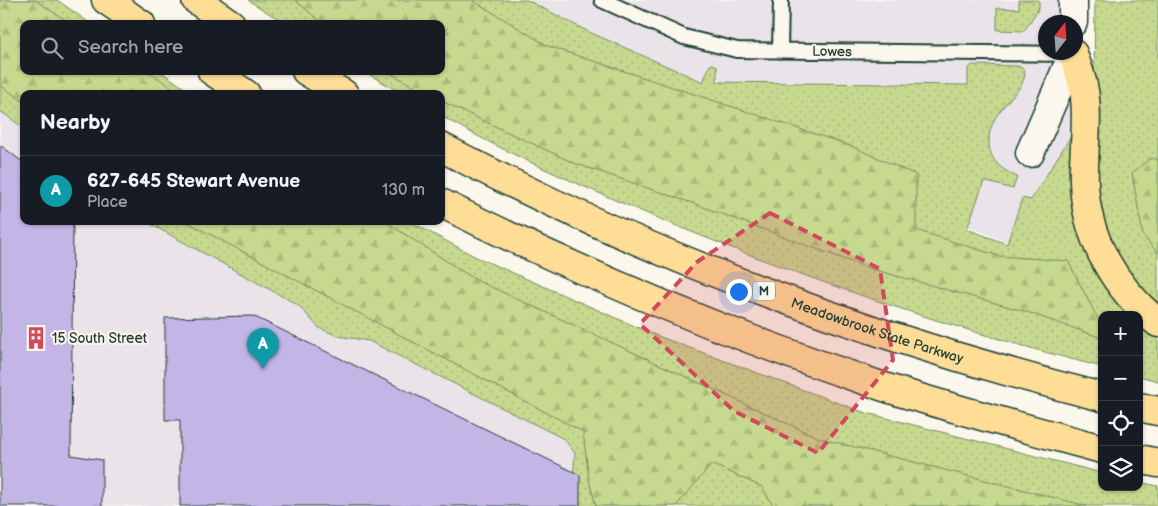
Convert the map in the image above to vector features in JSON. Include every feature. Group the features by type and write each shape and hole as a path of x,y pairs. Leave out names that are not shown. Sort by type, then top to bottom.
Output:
{"highway":[{"path":"106,0 135,20"},
{"path":"196,0 225,20"},
{"path":"1075,60 1085,98 1084,194 1094,236 1108,266 1125,292 1158,323"},
{"path":"218,75 240,90"},
{"path":"313,75 337,90"},
{"name":"Meadowbrook State Parkway","path":"445,149 610,228 775,295 942,352 1098,396"},
{"path":"445,205 562,262 722,329 886,387 1098,448"},
{"path":"1143,407 1158,411"},
{"path":"1143,460 1158,463"}],"street":[{"path":"1073,0 1073,15"},
{"path":"1030,153 1070,60"}],"lane":[{"name":"Lowes","path":"602,0 650,23 700,43 737,50 1038,53"},
{"path":"780,51 781,0"}],"highlighted area":[{"path":"770,213 880,269 893,360 818,453 734,411 640,324 697,262"}],"shaded area":[{"path":"416,0 1073,0 1073,15 1038,15 1038,60 1074,60 1092,277"},
{"path":"0,100 20,114 20,225 175,225 733,506 0,506"}],"green space":[{"path":"0,0 57,0 85,20 20,20 20,75 166,75 187,90 20,90 20,125 0,111"},
{"path":"0,0 35,0 66,20 20,20 20,75 153,75 176,90 20,90 20,99 0,85"},
{"path":"248,0 527,0 589,32 703,82 710,65 713,64 717,66 717,82 968,85 968,69 972,65 1018,66 1024,69 1021,85 995,119 990,130 989,143 997,164 1017,177 1013,189 984,181 967,229 1007,244 1022,198 1031,200 1069,139 1074,136 1077,141 1070,183 1085,238 1133,311 1098,311 1098,366 989,336 878,301 714,241 632,207 494,145 445,118 445,90 396,90 370,75 445,75 445,20 280,20"},
{"path":"295,0 472,0 548,46 851,146 916,175 916,230 999,256 1068,261 1098,319 1098,337 1024,311 868,268 695,204 574,163 445,103 445,90 420,90 394,75 445,75 445,20 318,20"},
{"path":"1019,0 1039,0 1039,8 1024,31 997,30 997,8 1019,9"},
{"path":"1095,0 1158,0 1158,303 1131,276 1109,241 1095,197 1093,163"},
{"path":"1151,158 1158,160 1158,253 1143,236 1132,173"},
{"path":"152,225 416,225 474,256 655,335 863,412 1098,472 1098,491 1143,491 1143,483 1158,486 1158,506 571,506 575,453 564,439 369,341 338,336 319,328 298,305"},
{"path":"193,225 390,225 476,280 819,438 1087,506 773,506 762,487 712,464 676,506 596,506 589,480 583,432"},
{"path":"1143,321 1158,334 1158,381 1143,377"}],"building":[{"name":"15 South Street","path":"0,145 20,160 20,225 73,225 71,455 102,460 102,506 0,506"},
{"path":"253,316 580,475 580,506 180,506 180,420 165,420 165,318"}],"place":[{"name":"15 South Street","path":"36,338"},
{"name":"627-645 Stewart Avenue","path":"263,369"}]}
